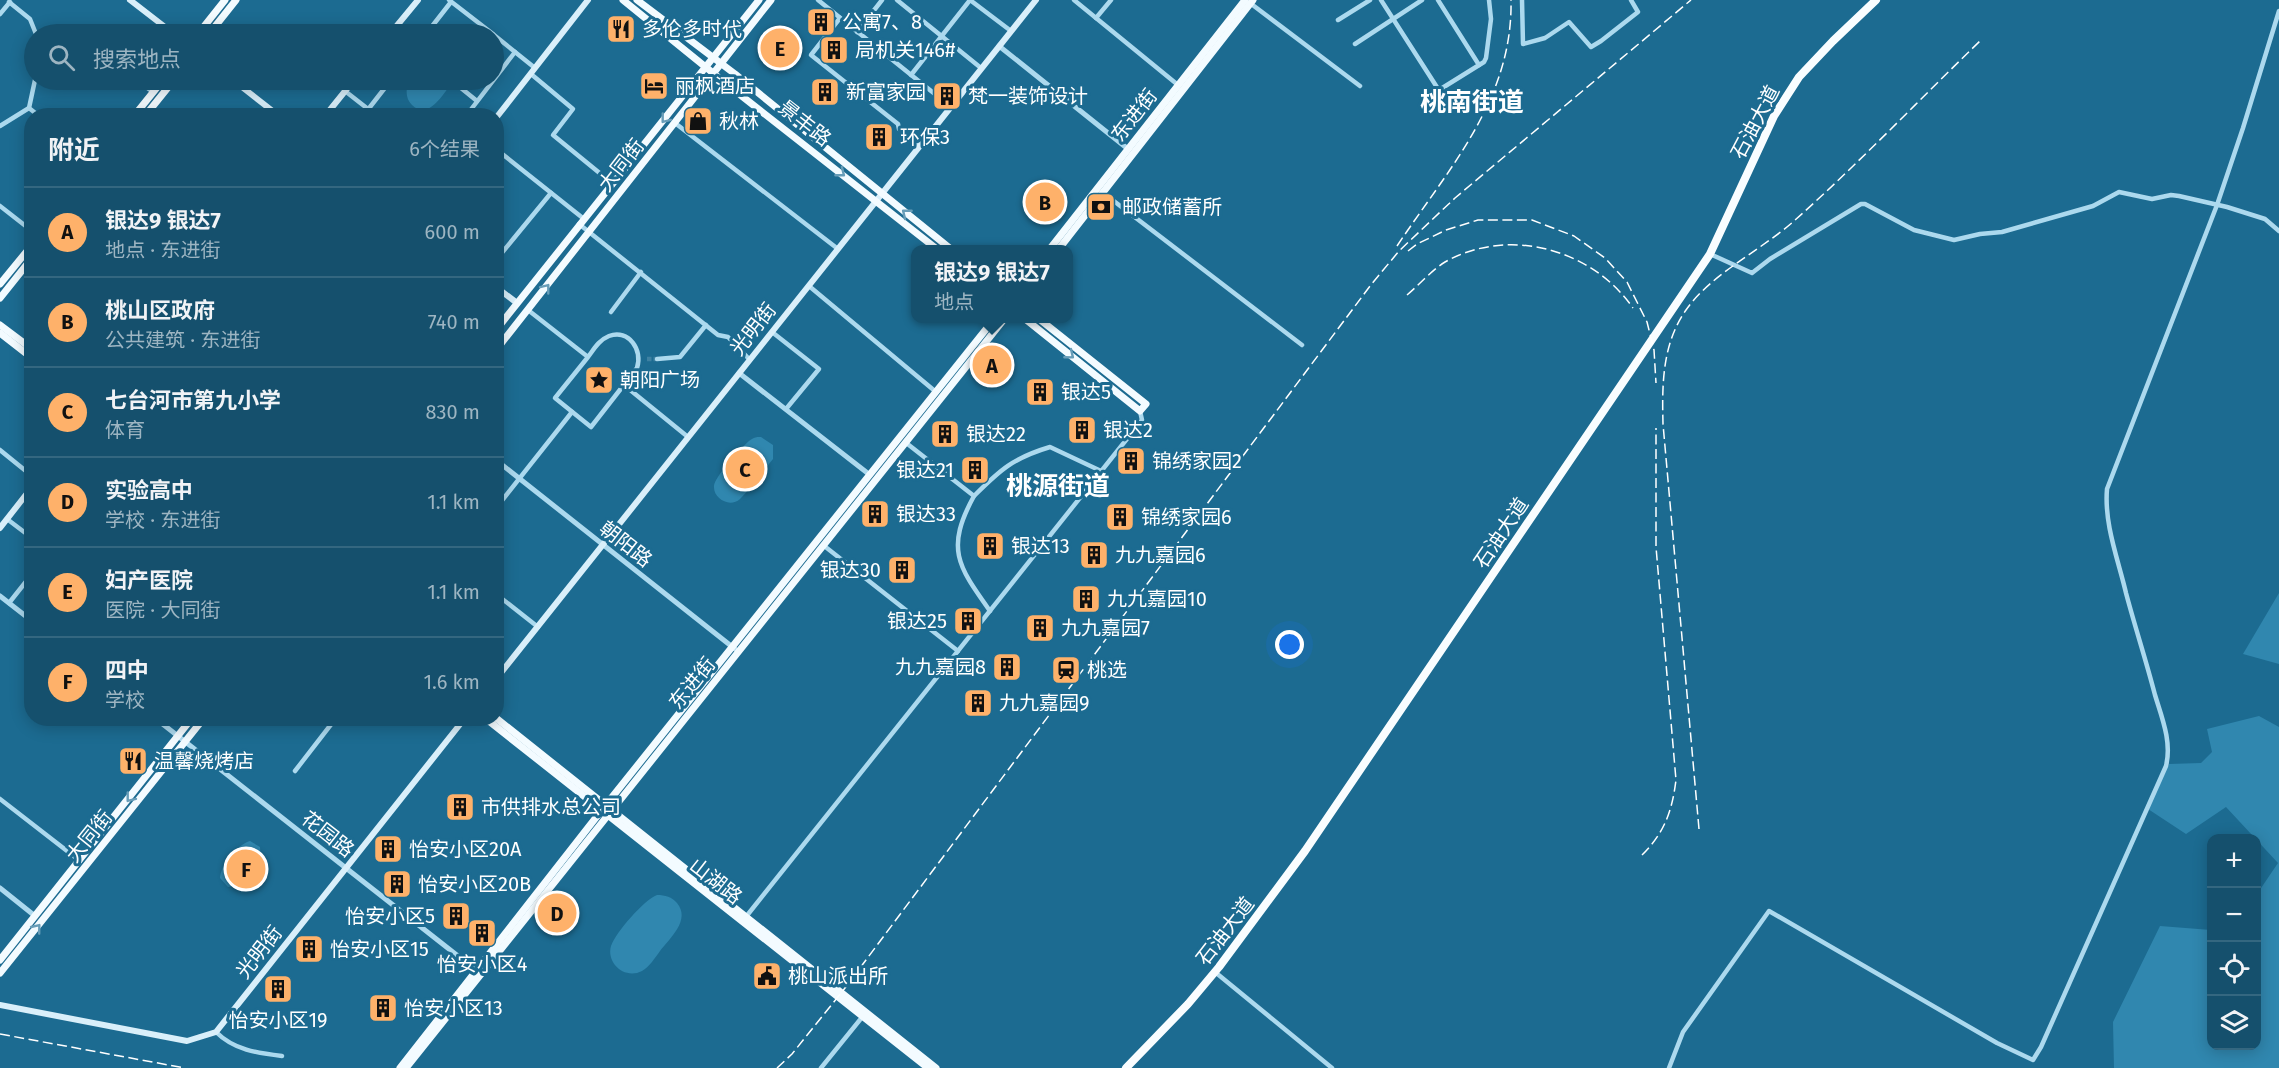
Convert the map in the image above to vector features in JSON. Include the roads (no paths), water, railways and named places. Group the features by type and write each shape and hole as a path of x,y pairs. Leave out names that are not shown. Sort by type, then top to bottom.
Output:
{"highway":[{"name":"石油大道","path":"1126,1068 1215,972 1264,909 1312,841 1710,254 1774,116 1799,76 1876,0"}],"main road":[{"path":"130,0 161,24"},
{"path":"206,24 225,0"},
{"path":"217,24 236,0"},
{"path":"399,24 418,0"},
{"path":"504,108 588,0"},
{"name":"景丰路","path":"623,0 933,245"},
{"name":"景丰路","path":"638,0 714,57 947,245"},
{"name":"大同街","path":"504,320 759,0"},
{"name":"大同街","path":"504,340 771,0"},
{"name":"光明街","path":"504,669 1036,0"},
{"name":"东进街","path":"1061,245 1128,149 1178,85 1250,1"},
{"name":"东进街","path":"1052,245 1100,190 1250,1"},
{"path":"151,108 166,90"},
{"path":"246,90 269,108"},
{"path":"332,108 345,91"},
{"path":"140,108 153,92"},
{"path":"0,284 24,255"},
{"path":"0,298 24,268"},
{"path":"504,293 517,303"},
{"name":"东进街","path":"400,1068 735,650 991,323"},
{"name":"东进街","path":"735,650 823,545 1001,323"},
{"path":"1030,323 1140,411 1146,404 1044,323"},
{"path":"0,325 24,343"},
{"path":"0,333 24,352"},
{"path":"0,528 24,498"},
{"name":"山湖路","path":"504,725 606,811 928,1068"},
{"name":"大同街","path":"0,960 186,726"},
{"name":"大同街","path":"0,973 198,726"},
{"name":"光明街","path":"216,1032 459,726"},
{"name":"山湖路","path":"495,726 936,1068"},
{"name":"东进街","path":"406,1068 478,972"},
{"path":"0,1005 187,1041 216,1032"}],"street":[{"path":"818,0 951,107"},
{"path":"857,32 882,0"},
{"path":"897,0 981,68"},
{"path":"911,75 970,0 1011,32"},
{"path":"1074,0 1178,85"},
{"path":"1096,18 1111,0"},
{"path":"1338,20 1370,0"},
{"path":"1381,0 1449,106"},
{"path":"1355,44 1422,0"},
{"path":"1438,0 1479,65"},
{"path":"1439,90 1479,65 1486,58 1491,19 1489,0"},
{"path":"1522,0 1523,44 1545,38 1569,22 1590,47 1638,12 1631,0"},
{"path":"0,14 10,1 30,19 32,24"},
{"path":"433,24 450,1 480,24"},
{"path":"1250,1 1360,86"},
{"path":"2030,1068 2166,766 2168,745 2117,561 2106,502 2107,489 2217,205 2279,11"},
{"path":"840,18 811,55 898,124 899,129 920,146"},
{"path":"504,44 535,68"},
{"path":"999,46 1128,149"},
{"path":"504,66 515,52"},
{"path":"531,74 573,109 553,135 613,184"},
{"path":"29,108 33,90"},
{"path":"369,108 383,90"},
{"path":"463,90 477,101"},
{"path":"472,108 486,90"},
{"path":"345,91 367,108"},
{"path":"0,126 24,111"},
{"path":"675,123 838,249"},
{"path":"504,155 551,193 582,221 590,232 718,335 728,337 750,360"},
{"path":"1100,190 1302,345"},
{"path":"1710,254 1752,273 1813,232 1865,204 1914,230 1954,240 2002,232 2093,206 2120,192 2152,199 2171,195 2179,196 2217,205 2265,219 2279,231"},
{"path":"504,250 551,193"},
{"path":"0,206 24,225"},
{"path":"611,312 640,272"},
{"path":"809,286 936,392"},
{"path":"528,310 588,357"},
{"path":"657,359 680,357 706,325"},
{"path":"772,332 819,369 786,410"},
{"path":"620,334 630,339 635,345 640,360 637,368 591,427 555,398 588,357 602,340 611,335 620,334"},
{"path":"640,360 647,359"},
{"path":"739,373 870,475"},
{"path":"624,385 688,437"},
{"path":"504,498 572,411"},
{"path":"745,918 1142,420 1140,411"},
{"path":"905,442 974,496"},
{"path":"990,611 965,576 957,545 959,527 974,496 1014,460 1024,454 1050,447 1101,471"},
{"path":"0,450 24,470"},
{"name":"朝阳路","path":"504,466 735,650"},
{"path":"7,519 24,532"},
{"path":"823,545 958,651"},
{"path":"9,603 24,584"},
{"path":"0,596 24,615"},
{"path":"504,600 538,627"},
{"name":"花园路","path":"165,726 478,972"},
{"path":"295,771 330,726"},
{"path":"0,799 80,861"},
{"path":"0,888 35,916"},
{"path":"1669,1068 1683,1032 1769,911 1964,1026 2033,1060"},
{"path":"1215,972 1332,1068"},
{"path":"821,1068 863,1016"},
{"path":"216,1032 224,1040 249,1052 282,1056"}],"tunnel":[{"path":"647,359 657,359"}],"railway":[{"path":"1397,246 1456,160 1490,101 1509,36 1511,0"},
{"path":"777,1068 792,1054 845,988 1370,286 1399,251 1455,198 1691,0"},
{"path":"1699,829 1663,424 1665,365 1672,337 1678,323 1696,297 1722,274 1794,221 1865,155 1980,41"},
{"path":"1408,251 1446,230 1478,220 1532,220 1574,236 1605,258 1627,282 1647,322 1654,350 1656,383"},
{"path":"1407,295 1440,265 1470,251 1496,246 1522,245 1548,249 1572,258 1595,271 1616,288 1633,308"},
{"path":"1642,855 1662,829 1672,802 1676,780 1656,547 1656,428"},
{"path":"0,1034 185,1068"}],"place":[{"name":"公寓7、8","path":"821,22"},
{"name":"多伦多时代","path":"621,29"},
{"name":"妇产医院","path":"780,48"},
{"name":"局机关146#","path":"834,50"},
{"name":"丽枫酒店","path":"654,86"},
{"name":"新富家园","path":"825,92"},
{"name":"梵一装饰设计","path":"947,96"},
{"name":"秋林","path":"698,121"},
{"name":"环保3","path":"879,137"},
{"name":"桃山区政府","path":"1045,202"},
{"name":"邮政储蓄所","path":"1101,207"},
{"name":"银达9 银达7","path":"992,365"},
{"name":"朝阳广场","path":"599,380"},
{"name":"银达5","path":"1040,392"},
{"name":"银达2","path":"1082,430"},
{"name":"银达22","path":"945,434"},
{"name":"锦绣家园2","path":"1131,461"},
{"name":"七台河市第九小学","path":"745,469"},
{"name":"银达21","path":"975,470"},
{"name":"银达33","path":"875,514"},
{"name":"锦绣家园6","path":"1120,517"},
{"name":"银达13","path":"990,546"},
{"name":"九九嘉园6","path":"1094,555"},
{"name":"银达30","path":"902,570"},
{"name":"九九嘉园10","path":"1086,599"},
{"name":"银达25","path":"968,621"},
{"name":"九九嘉园7","path":"1040,628"},
{"name":"九九嘉园8","path":"1007,667"},
{"name":"桃选","path":"1066,670"},
{"name":"九九嘉园9","path":"978,703"},
{"name":"温馨烧烤店","path":"133,761"},
{"name":"市供排水总公司","path":"460,807"},
{"name":"怡安小区20A","path":"388,849"},
{"name":"四中","path":"246,869"},
{"name":"怡安小区20B","path":"397,884"},
{"name":"实验高中","path":"557,913"},
{"name":"怡安小区5","path":"456,916"},
{"name":"怡安小区4","path":"482,933"},
{"name":"怡安小区15","path":"309,949"},
{"name":"桃山派出所","path":"767,976"},
{"name":"怡安小区19","path":"278,989"},
{"name":"怡安小区13","path":"383,1008"}],"district":[{"name":"桃南街道","path":"1472,102"},
{"name":"桃源街道","path":"1058,486"}]}
